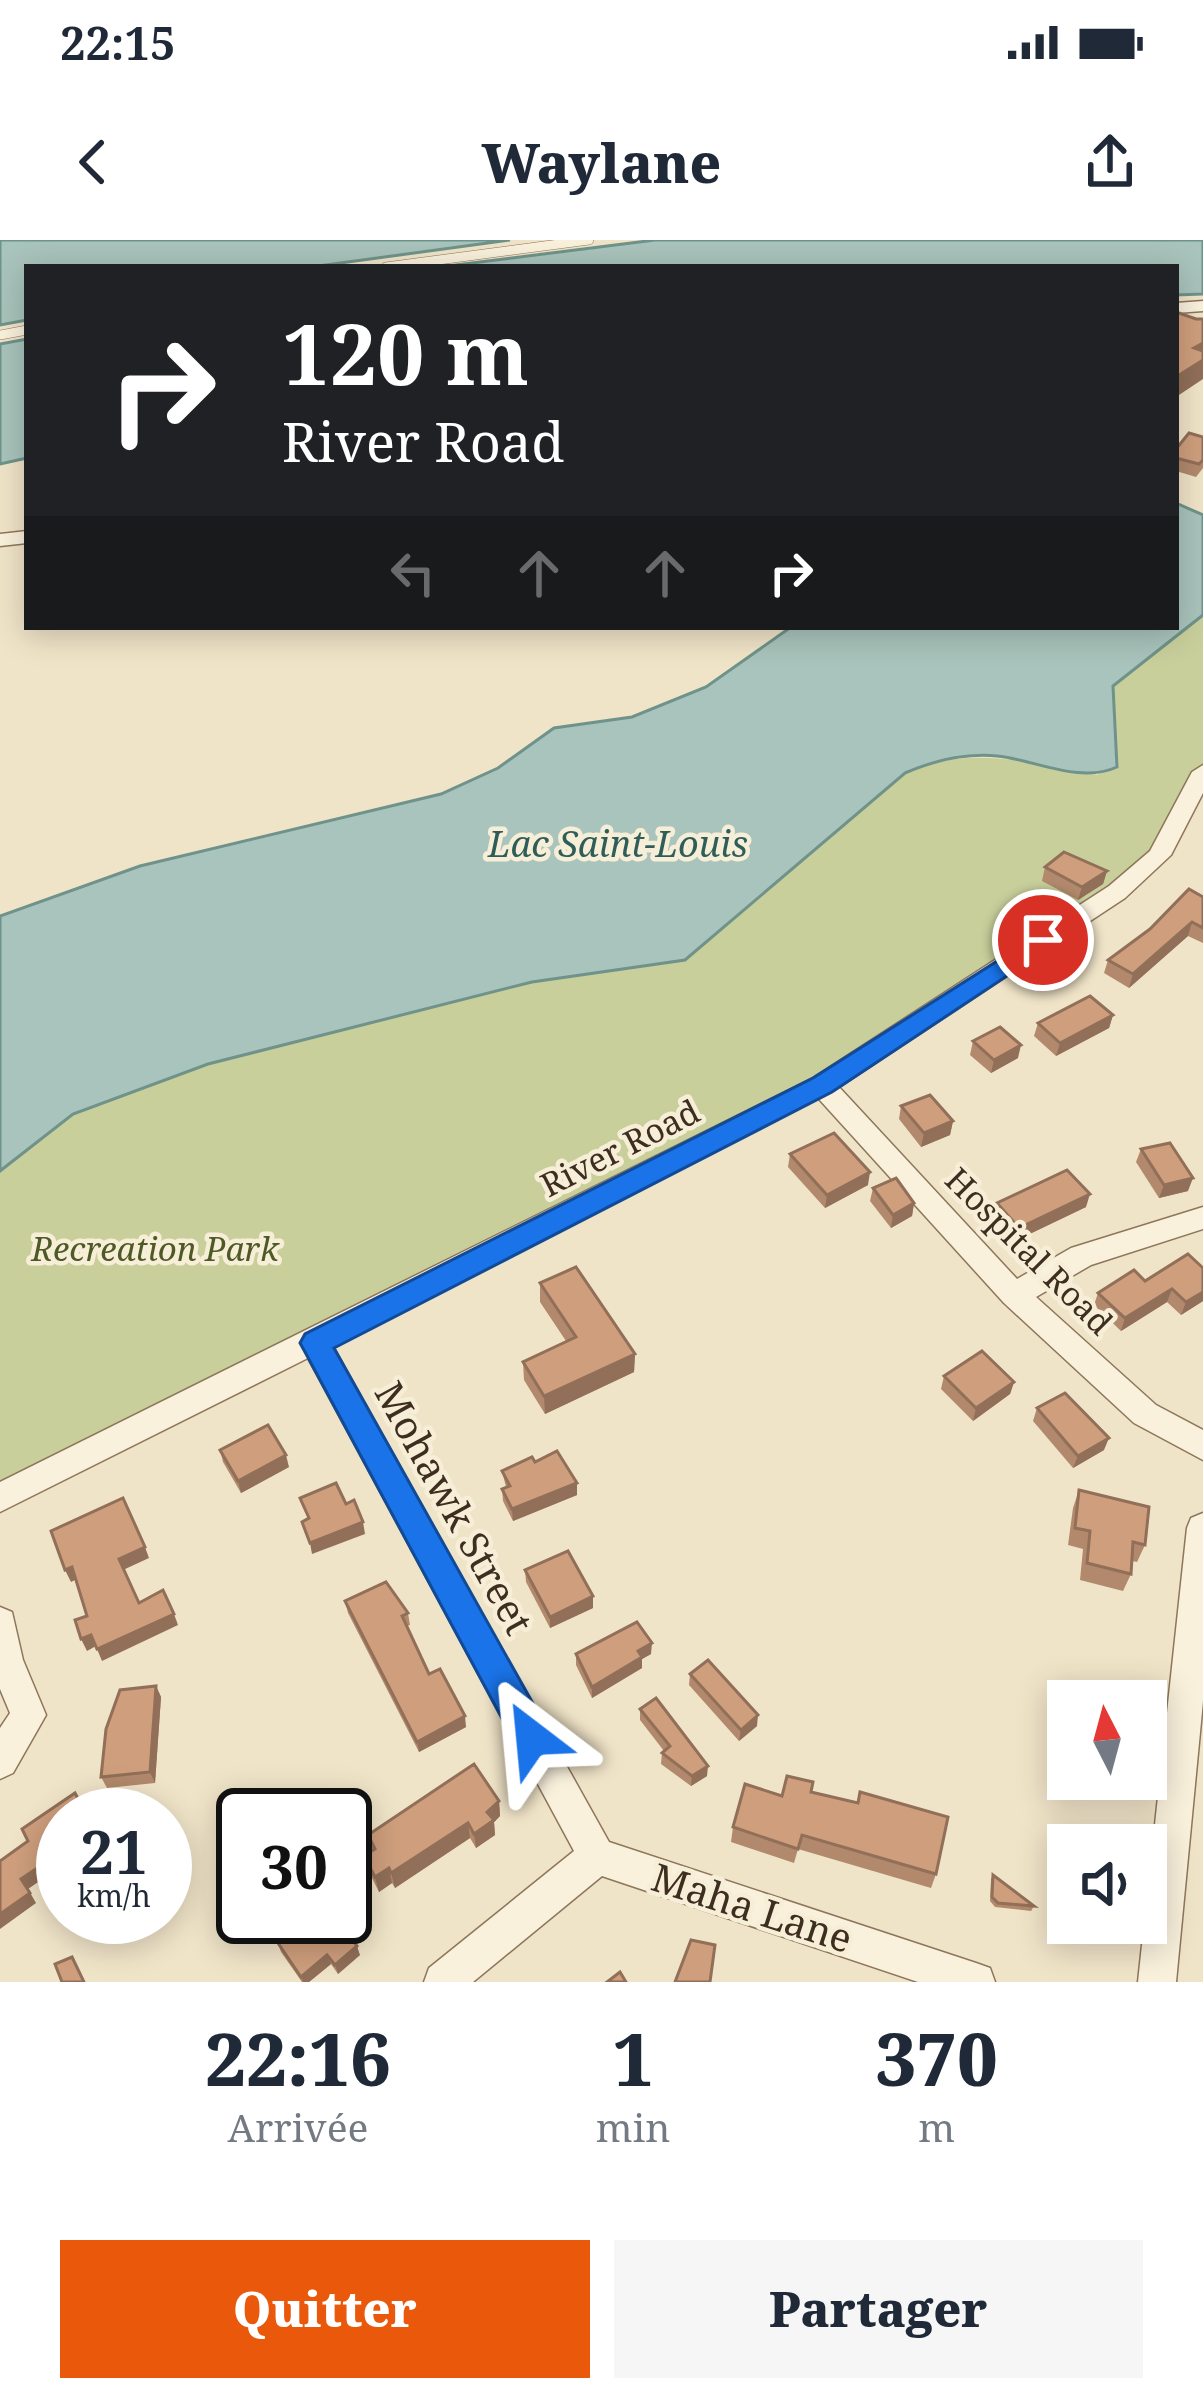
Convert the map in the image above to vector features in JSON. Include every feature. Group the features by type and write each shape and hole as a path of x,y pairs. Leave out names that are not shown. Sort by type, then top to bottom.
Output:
{"street":[{"name":"River Road","path":"0,1498 823,1085 1117,892 1159,855 1195,808 1203,772"},
{"name":"Hospital Road","path":"823,1085 1014,1295 1145,1414 1203,1446"},
{"path":"1014,1295 1081,1256 1203,1218"},
{"name":"Mohawk Street","path":"315,1343 597,1856"},
{"path":"1157,1982 1203,1528"},
{"path":"0,1623 6,1660 28,1715 0,1761"},
{"path":"443,1982 597,1856"},
{"name":"Maha Lane","path":"597,1856 976,1982"}],"lane":[{"path":"409,264 589,240"}],"green space":[{"name":"Recreation Park","path":"1203,615 1203,772 1159,855 822,1086 0,1498 0,1171 73,1114 208,1064 532,982 685,960 905,773 953,759 977,758 1098,775 1113,686"}],"water":[{"path":"0,240 510,240 333,264 24,264 24,321 0,325"},
{"path":"655,240 1203,240 1203,294 1179,295 1179,264 464,264"},
{"path":"24,340 24,459 0,464 0,344"},
{"name":"Lac Saint-Louis","path":"1179,504 1203,515 1203,615 1113,686 1117,767 1073,772 985,755 916,768 685,960 532,982 208,1064 73,1114 0,1171 0,916 140,866 441,794 498,768 554,728 632,717 706,687 787,630 1179,630"}],"building":[{"path":"1179,313 1203,319 1203,343 1194,348 1203,351 1203,360 1179,375"},
{"path":"1189,433 1203,437 1203,460 1199,464 1179,459 1179,445"},
{"path":"1064,852 1107,871 1082,887 1045,867"},
{"path":"1189,889 1203,897 1203,928 1192,922 1133,974 1108,960 1150,929"},
{"path":"1090,996 1113,1015 1060,1043 1038,1023"},
{"path":"1000,1027 1021,1045 994,1060 973,1041"},
{"path":"930,1095 953,1121 924,1133 901,1106"},
{"path":"834,1133 870,1172 827,1195 790,1154"},
{"path":"1170,1143 1193,1178 1164,1185 1141,1149"},
{"path":"1067,1170 1090,1194 1019,1228 997,1203"},
{"path":"896,1178 914,1203 893,1215 873,1188"},
{"path":"1188,1254 1203,1268 1203,1292 1186,1302 1172,1289 1125,1318 1098,1293 1134,1270 1145,1281"},
{"path":"576,1267 635,1354 544,1396 523,1362 576,1337 540,1283"},
{"path":"982,1351 1014,1382 976,1408 944,1376"},
{"path":"1065,1393 1109,1438 1078,1456 1037,1408"},
{"path":"268,1425 286,1455 238,1481 220,1450"},
{"path":"557,1451 577,1483 512,1509 502,1489 510,1486 502,1471"},
{"path":"336,1483 346,1504 354,1500 363,1522 310,1543 302,1522 309,1518 300,1498"},
{"path":"1079,1490 1149,1507 1145,1545 1133,1542 1131,1574 1087,1563 1090,1531 1075,1528"},
{"path":"123,1498 145,1547 119,1559 139,1603 163,1590 174,1614 97,1649 91,1635 81,1639 75,1620 87,1616 72,1567 65,1570 51,1531"},
{"path":"568,1551 593,1596 550,1617 525,1570"},
{"path":"386,1582 408,1613 402,1616 429,1674 440,1669 465,1716 417,1742 345,1601"},
{"path":"637,1622 652,1643 638,1651 642,1657 592,1687 576,1654"},
{"path":"708,1660 758,1715 741,1730 690,1674"},
{"path":"156,1686 150,1772 101,1777 106,1729 120,1690"},
{"path":"656,1698 708,1766 692,1776 662,1753 670,1746 640,1709"},
{"path":"474,1764 499,1801 487,1812 494,1820 474,1834 468,1823 391,1873 389,1868 375,1877 372,1832"},
{"path":"787,1776 813,1782 811,1792 858,1803 860,1792 948,1817 936,1874 802,1835 798,1849 733,1827 745,1784 782,1796"},
{"path":"36,1819 36,1869 21,1879 30,1893 0,1914 0,1861 28,1841 22,1829"},
{"path":"993,1875 1034,1906 998,1903 992,1897"},
{"path":"691,1940 715,1945 710,1982 675,1982"},
{"path":"279,1944 357,1946 335,1965 327,1955 301,1977"},
{"path":"72,1957 84,1982 62,1982 55,1964"},
{"path":"620,1972 626,1982 607,1982"}],"route":[{"path":"532,1738 315,1343 823,1085 1043,940"}]}
